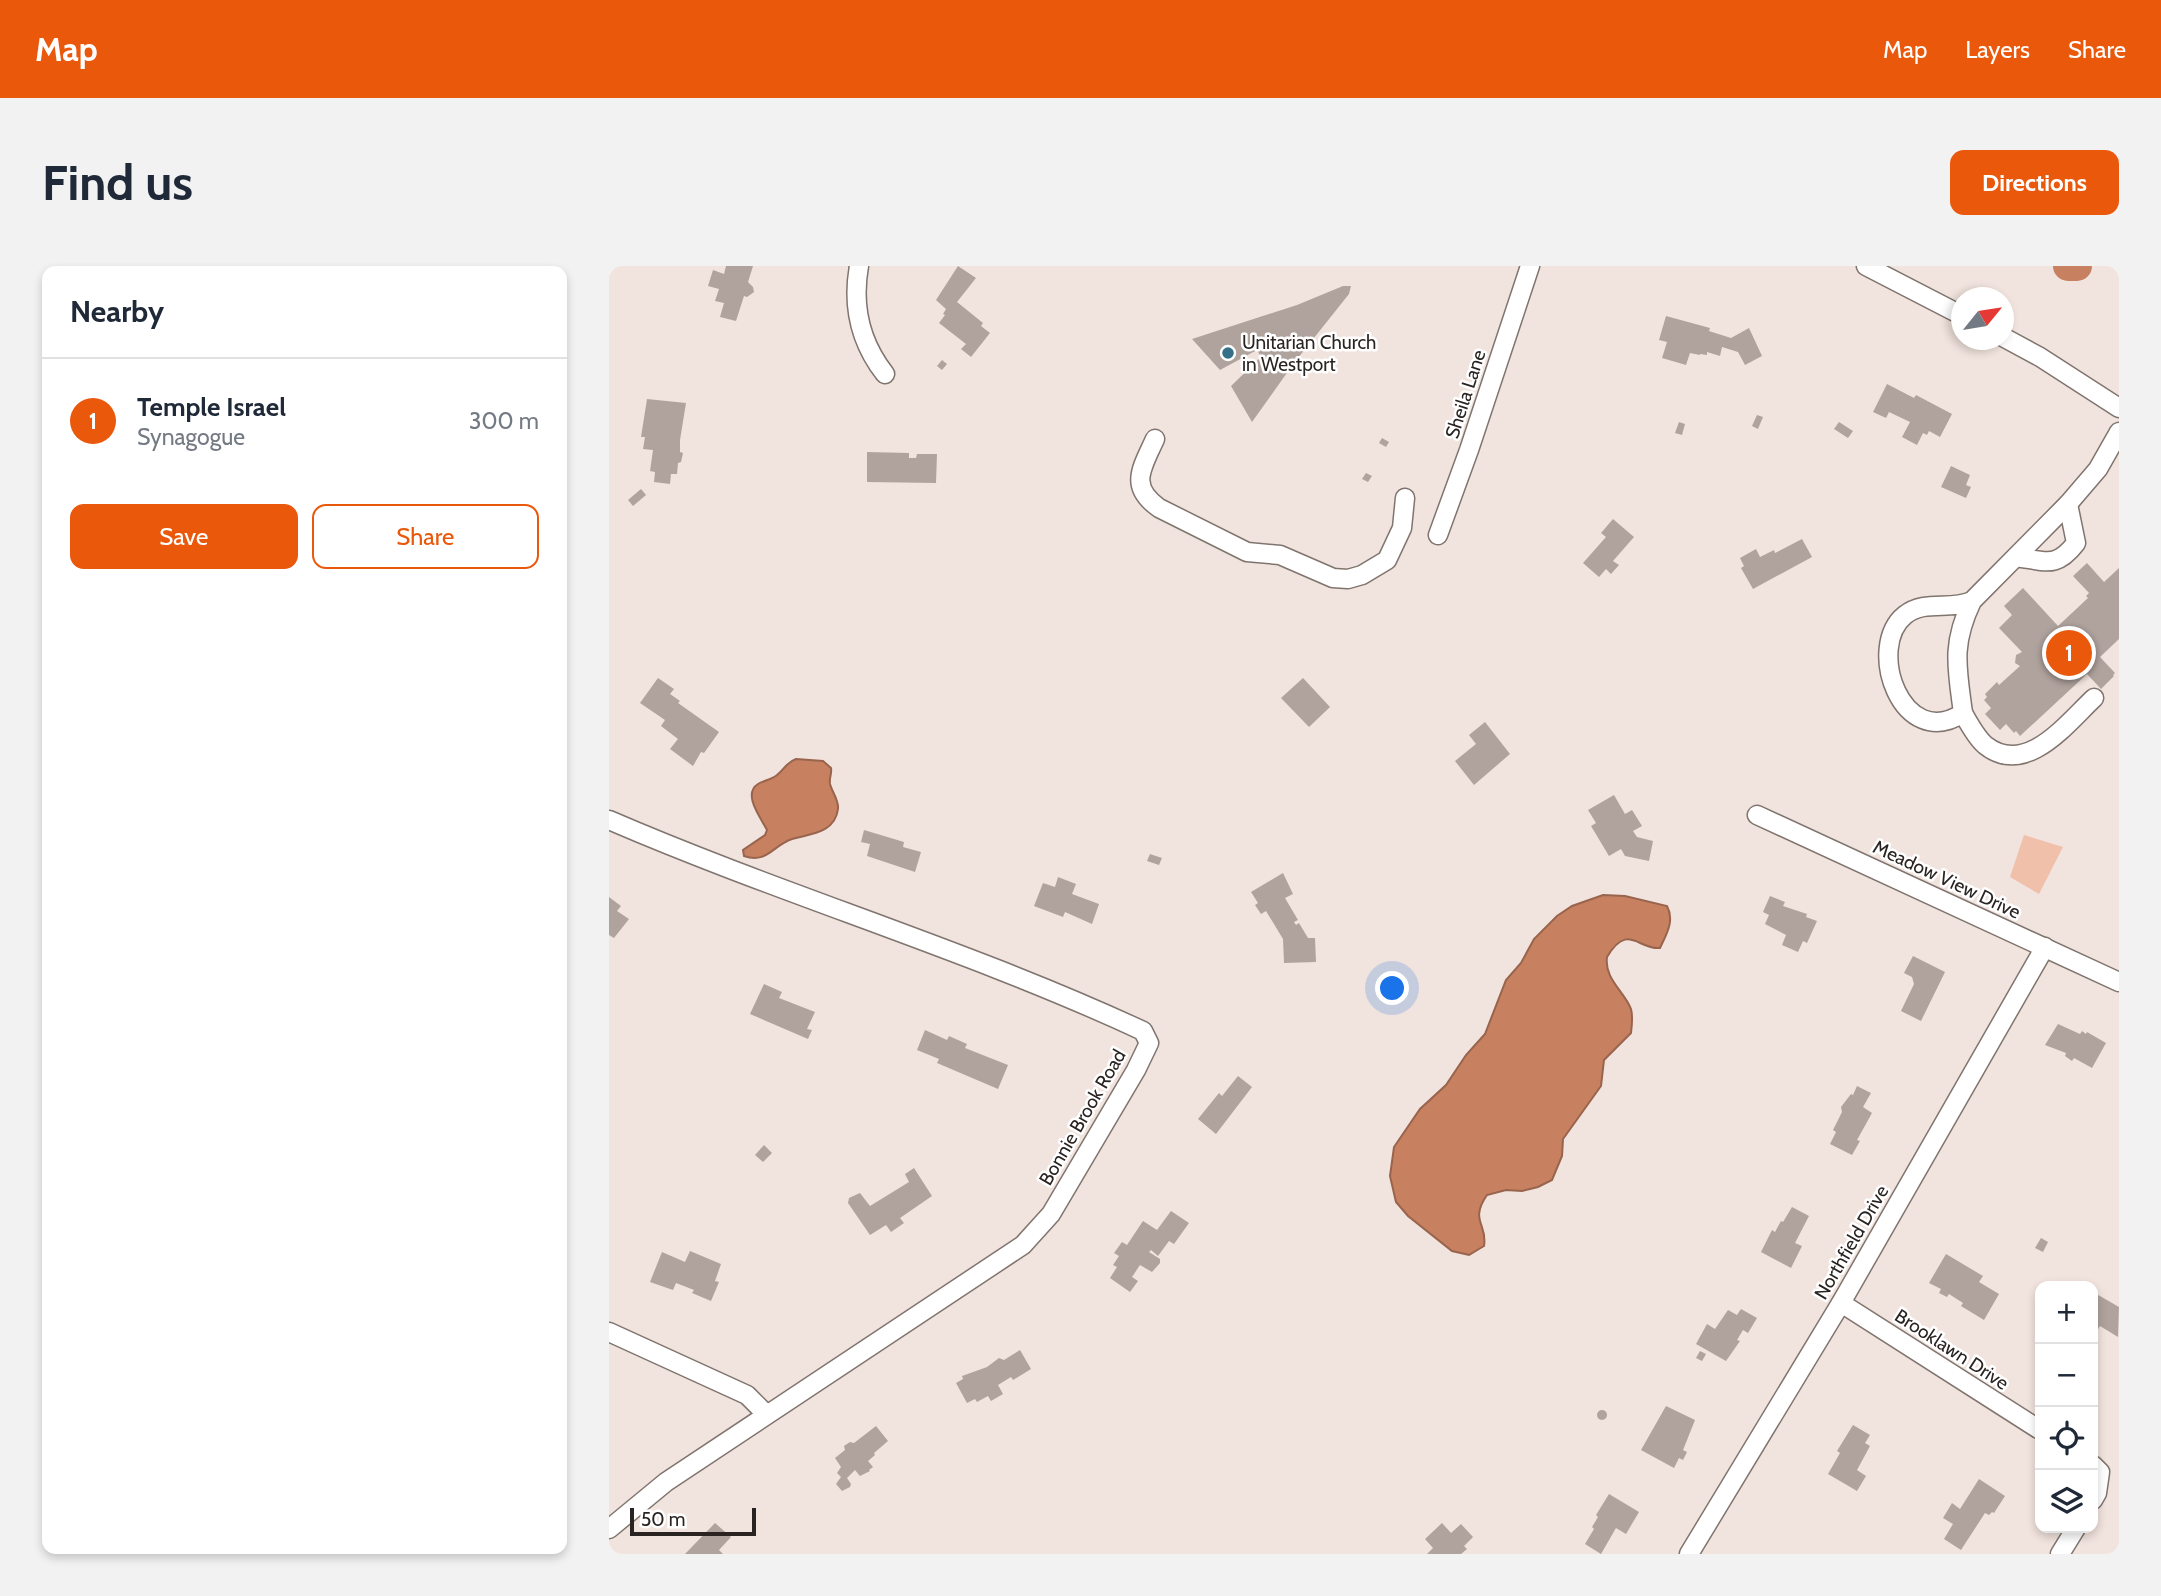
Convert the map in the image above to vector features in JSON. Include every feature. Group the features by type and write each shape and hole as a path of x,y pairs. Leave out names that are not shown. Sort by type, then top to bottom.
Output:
{"street":[{"path":"859,266 856,285 859,319 872,356 884,374"},
{"name":"Sheila Lane","path":"1438,535 1482,413 1530,266"},
{"path":"1866,266 1951,309"},
{"path":"2014,343 2064,371 2119,408"},
{"path":"2094,698 2036,750 2024,755 2009,756 1985,745 1963,713 1956,657 1963,621 1972,601 2069,504 2098,469 2119,432"},
{"path":"1156,439 1141,468 1139,479 1141,490 1147,499 1159,508 1247,552 1280,555 1333,578 1348,579 1362,575 1387,560 1402,528 1405,498"},
{"path":"2015,557 2052,562 2065,557 2076,542 2069,504"},
{"path":"1963,713 1941,724 1923,720 1912,713 1896,692 1891,675 1889,648 1892,633 1906,615 1926,606 1952,607 1972,601"},
{"name":"Meadow View Drive","path":"1757,815 2119,982"},
{"name":"Bonnie Brook Road","path":"609,820 727,869 1060,994 1143,1031 1149,1043 1087,1155 1038,1230 1023,1245 666,1482 609,1529"},
{"name":"Northfield Drive","path":"1689,1554 1841,1303 2045,947"},
{"name":"Brooklawn Drive","path":"1841,1303 2035,1427"},
{"path":"609,1332 747,1395 766,1414"},
{"path":"2060,1554 2072,1533"}],"shaded area":[{"path":"796,759 823,761 831,768 830,784 838,806 836,817 832,824 820,832 785,842 764,856 744,856 743,850 765,835 767,830 752,800 754,788 777,775"},
{"path":"2024,835 2063,847 2039,894 2010,877"},
{"path":"1603,895 1625,896 1667,906 1669,912 1669,928 1660,948 1652,948 1627,939 1614,947 1607,957 1611,978 1631,1009 1631,1033 1604,1060 1601,1086 1563,1139 1562,1156 1552,1180 1522,1191 1506,1190 1487,1195 1479,1211 1484,1246 1469,1255 1452,1251 1408,1216 1396,1202 1390,1176 1394,1147 1420,1109 1446,1085 1466,1055 1485,1034 1506,980 1521,963 1534,939 1557,916 1572,906"}],"building":[{"path":"726,266 753,266 748,282 754,292 744,296 736,321 720,317 724,303 715,301 719,289 708,286 713,270 724,274"},
{"path":"958,266 976,278 957,302 983,323 981,326 990,333 971,357 961,349 966,344 939,323 946,309 936,300"},
{"name":"Unitarian Church in Westport","path":"1343,286 1351,286 1349,294 1294,363 1252,422 1231,386 1261,357 1257,350 1220,370 1192,339 1297,305"},
{"path":"1666,316 1710,328 1709,331 1731,338 1749,328 1762,356 1745,365 1738,352 1722,347 1720,356 1707,352 1707,355 1690,353 1686,365 1662,358 1667,342 1659,340"},
{"path":"942,360 947,364 942,370 937,366"},
{"path":"1887,384 1914,398 1916,395 1952,414 1940,437 1929,431 1927,435 1923,433 1917,445 1902,437 1910,422 1889,412 1886,418 1873,412"},
{"path":"647,399 686,403 680,440 680,452 683,453 677,474 671,474 670,484 654,482 655,472 650,471 653,450 643,449 645,437 641,437"},
{"path":"1757,415 1763,417 1758,429 1752,426"},
{"path":"1679,422 1685,424 1682,435 1675,433"},
{"path":"1839,422 1853,431 1848,438 1834,429"},
{"path":"1382,438 1389,442 1386,447 1379,443"},
{"path":"867,452 909,453 909,458 916,458 917,454 937,454 936,483 867,482"},
{"path":"1951,466 1970,475 1966,485 1971,487 1966,498 1941,487"},
{"path":"1366,473 1372,476 1368,482 1362,479"},
{"path":"641,489 646,495 633,506 628,500"},
{"path":"1613,519 1634,537 1613,561 1619,565 1611,574 1606,569 1599,577 1583,563 1606,537 1601,533"},
{"path":"1802,539 1812,557 1753,589 1741,568 1744,566 1740,558 1756,549 1760,557 1774,550 1775,553"},
{"path":"2087,563 2104,582 2119,568 2119,639 2100,657 2115,673 2114,676 2101,689 2087,674 2020,736 2006,724 2000,730 1985,714 1991,708 1984,700 1987,697 1985,694 2020,666 2015,663 2016,655 2022,652 1999,628 2012,615 2004,606 2023,588 2058,626 2088,598 2086,596 2089,593 2073,576"},
{"path":"658,678 674,689 670,694 680,701 678,703 719,732 704,753 701,752 693,766 670,749 678,739 661,726 665,720 640,703"},
{"path":"1303,678 1330,707 1309,727 1281,698"},
{"path":"1485,722 1510,754 1474,785 1455,761 1476,744 1469,735"},
{"path":"1614,795 1625,814 1632,810 1642,826 1633,831 1637,837 1653,841 1649,861 1625,856 1621,849 1609,856 1591,826 1596,823 1588,810"},
{"path":"864,830 904,842 903,847 921,852 915,872 867,856 870,844 861,842"},
{"path":"1150,854 1162,858 1159,865 1147,861"},
{"path":"1283,873 1293,894 1285,898 1298,920 1294,922 1296,925 1299,923 1308,938 1315,938 1316,962 1284,963 1283,939 1266,911 1261,914 1255,905 1258,903 1251,892"},
{"path":"1058,877 1076,884 1072,894 1099,904 1092,924 1065,912 1063,917 1034,906 1043,883 1055,887"},
{"path":"1770,896 1785,902 1783,906 1807,914 1806,917 1817,921 1807,943 1803,941 1798,952 1782,945 1786,935 1765,924 1769,915 1763,912"},
{"path":"609,897 621,906 617,911 629,919 614,938 609,935"},
{"path":"1913,956 1945,972 1921,1021 1901,1011 1914,984 1912,977 1904,973"},
{"path":"764,984 782,992 779,998 815,1012 807,1029 812,1030 808,1039 750,1014"},
{"path":"2058,1024 2080,1034 2082,1031 2086,1034 2087,1032 2106,1043 2092,1068 2074,1058 2072,1061 2065,1056 2066,1053 2045,1045"},
{"path":"925,1030 947,1040 949,1036 967,1044 965,1048 1008,1065 998,1089 937,1063 939,1059 917,1050"},
{"path":"1238,1076 1252,1087 1216,1134 1198,1119 1219,1093 1222,1096"},
{"path":"1857,1086 1871,1093 1863,1107 1872,1113 1852,1155 1830,1144 1836,1132 1833,1130 1842,1112 1841,1107 1851,1094 1853,1095"},
{"path":"764,1145 772,1153 763,1162 755,1155"},
{"path":"914,1168 932,1196 900,1218 904,1223 891,1232 886,1225 870,1235 848,1203 849,1198 860,1193 870,1206 909,1182 905,1174"},
{"path":"1792,1207 1809,1216 1795,1243 1802,1246 1791,1268 1761,1252 1772,1230 1775,1232"},
{"path":"1171,1211 1189,1223 1174,1244 1169,1241 1158,1256 1151,1250 1149,1252 1160,1259 1160,1263 1152,1272 1140,1265 1132,1277 1138,1281 1130,1292 1110,1278 1117,1267 1113,1265 1119,1256 1114,1253 1122,1242 1127,1245 1143,1221 1157,1230"},
{"path":"2041,1238 2048,1242 2043,1252 2035,1248"},
{"path":"690,1251 721,1264 715,1281 719,1282 711,1301 676,1283 673,1290 650,1282 662,1252 685,1262"},
{"path":"1946,1254 1983,1276 1979,1282 1999,1294 1984,1320 1961,1306 1963,1303 1949,1294 1947,1297 1939,1293 1941,1289 1929,1283"},
{"path":"2098,1295 2119,1307 2118,1337 2100,1326 2098,1329"},
{"path":"1741,1309 1757,1318 1748,1333 1743,1330 1737,1340 1740,1341 1726,1361 1696,1344 1707,1324 1715,1329 1728,1310 1737,1315"},
{"path":"1020,1350 1031,1369 998,1385 1003,1394 991,1401 988,1396 977,1402 975,1399 967,1403 956,1383 963,1379 962,1376 987,1367 999,1358 1004,1360"},
{"path":"1700,1351 1706,1354 1702,1361 1696,1358"},
{"path":"1666,1406 1695,1420 1683,1450 1687,1452 1683,1460 1679,1458 1674,1468 1641,1450"},
{"path":"1602,1410 1607,1415 1602,1420 1597,1415"},
{"path":"1853,1425 1870,1435 1865,1443 1870,1446 1857,1470 1866,1476 1857,1491 1828,1474 1840,1453 1837,1451"},
{"path":"876,1426 888,1441 868,1461 873,1467 870,1471 860,1476 855,1470 847,1478 850,1487 842,1491 836,1484 841,1477 837,1473 841,1467 835,1458 845,1450 844,1446 850,1442 854,1443"},
{"path":"1979,1479 2005,1496 1994,1513 1985,1513 1961,1550 1944,1539 1953,1524 1943,1518 1952,1503 1960,1509"},
{"path":"1609,1494 1639,1512 1626,1534 1616,1528 1601,1554 1585,1544 1594,1529 1592,1527 1598,1517 1596,1515"},
{"path":"715,1523 731,1537 719,1550 723,1554 685,1554"},
{"path":"1442,1523 1451,1533 1461,1524 1473,1537 1464,1546 1467,1549 1461,1554 1427,1554 1433,1548 1425,1539"}],"waterway":[{"path":"2068,266 2077,266"}],"place":[{"name":"Unitarian Church in Westport","path":"1228,353"},
{"name":"Temple Israel","path":"2069,653"}]}
